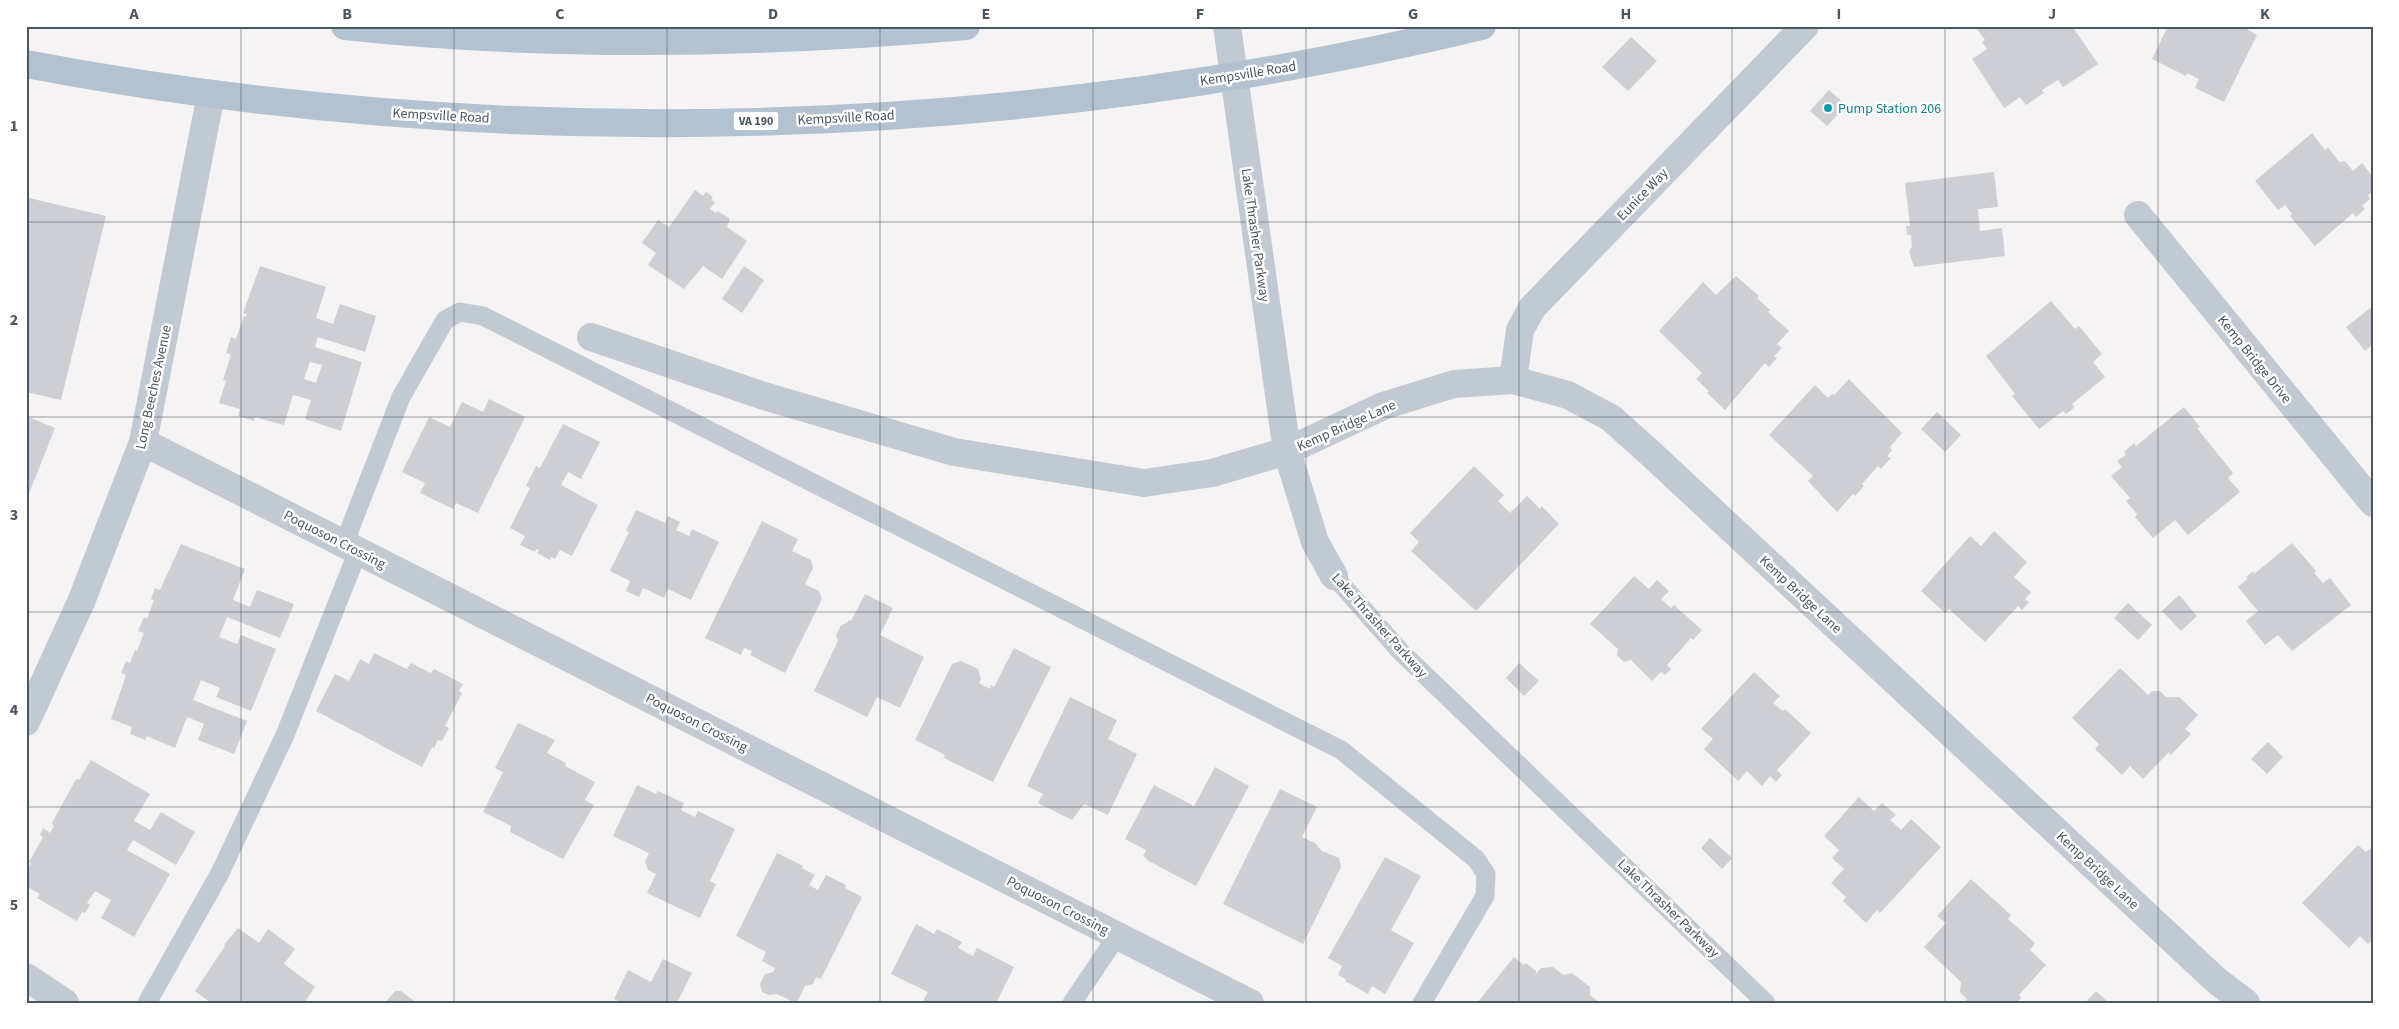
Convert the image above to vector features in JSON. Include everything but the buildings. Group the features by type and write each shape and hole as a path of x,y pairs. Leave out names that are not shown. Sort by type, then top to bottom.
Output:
{"main road":[{"path":"346,26 396,32 520,38 651,40 780,38 966,26"},
{"name":"Kempsville Road","path":"26,64 211,94 404,114 678,122 798,120 932,112 1124,92 1384,49 1482,26"}],"street":[{"name":"Lake Thrasher Parkway","path":"1227,26 1232,75 1287,452 1315,542 1334,576"},
{"name":"Eunice Way","path":"1512,380 1520,330 1532,308 1805,26"},
{"name":"Long Beeches Avenue","path":"26,722 82,602 143,442 211,94"},
{"name":"Kemp Bridge Drive","path":"2138,215 2373,503"},
{"name":"Kemp Bridge Lane","path":"591,337 764,396 954,452 1144,483 1212,473 1287,452 1383,406 1454,384 1512,380 1568,395 1611,418 2217,980 2246,1003"},
{"name":"Poquoson Crossing","path":"143,442 1250,1003"},
{"path":"26,977 65,1003"}],"lane":[{"path":"147,1003 220,873 273,761 351,548 401,398 444,320 460,312 483,316 1341,750 1476,859 1486,874 1485,896 1422,1003"},
{"name":"Lake Thrasher Parkway","path":"1334,576 1400,651 1766,1003"},
{"path":"1072,1003 1117,936"}],"place":[{"name":"Pump Station 206","path":"1828,108"}]}
